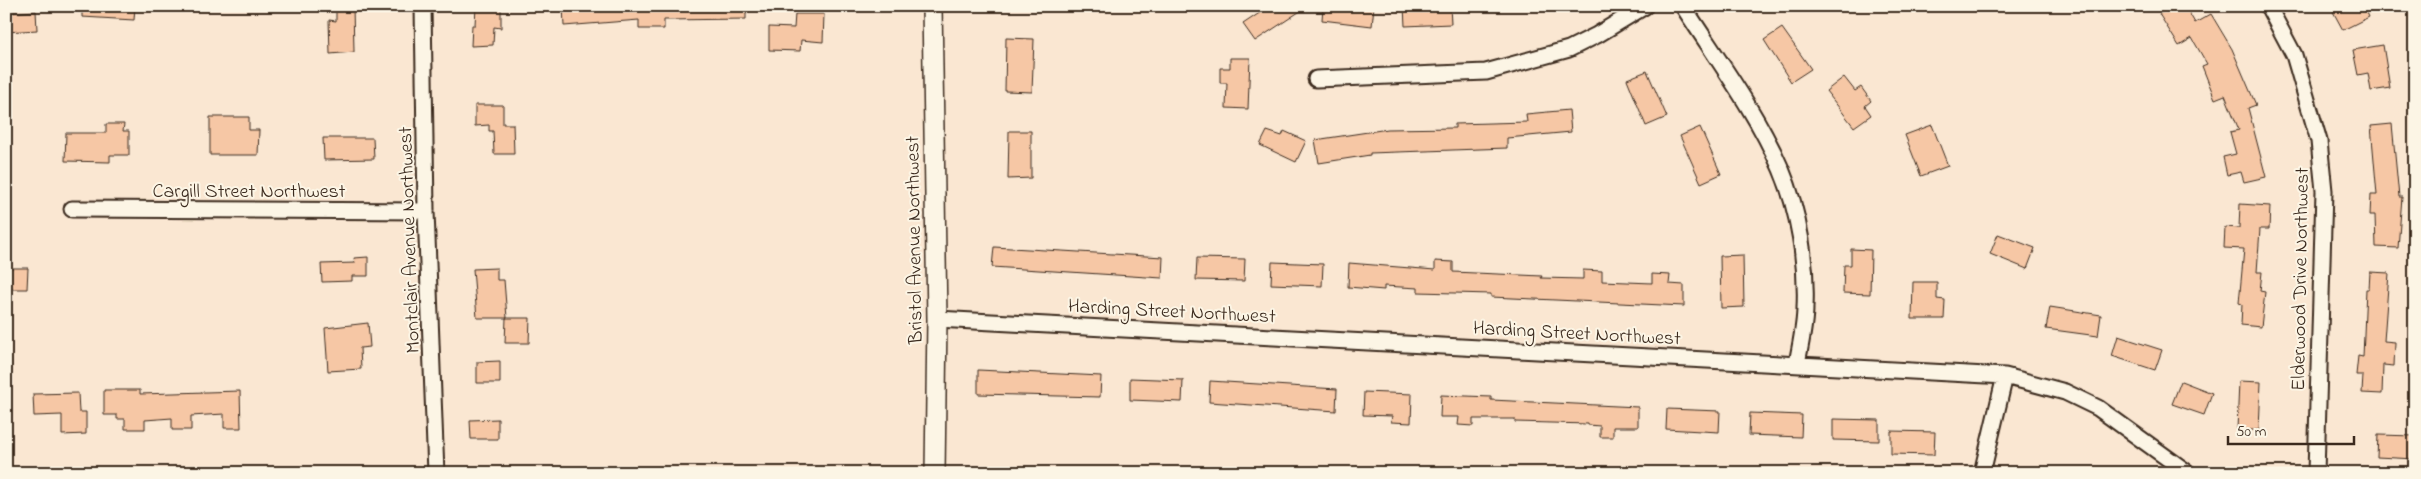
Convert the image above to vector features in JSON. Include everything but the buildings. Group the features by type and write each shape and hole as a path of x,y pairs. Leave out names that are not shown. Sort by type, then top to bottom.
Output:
{"street":[{"name":"Montclair Avenue Northwest","path":"423,6 426,210 436,473"},
{"name":"Bristol Avenue Northwest","path":"932,6 937,318 935,473"},
{"path":"1316,79 1486,72 1570,49 1645,6"},
{"path":"1682,6 1752,111 1782,170 1796,216 1803,260 1805,309 1797,364"},
{"name":"Elderwood Drive Northwest","path":"2268,6 2294,55 2319,141 2324,191 2316,473"},
{"name":"Cargill Street Northwest","path":"72,209 426,210"},
{"name":"Harding Street Northwest","path":"937,318 2005,376 2065,392 2098,408 2188,473"},
{"path":"1982,473 2005,376"}]}
